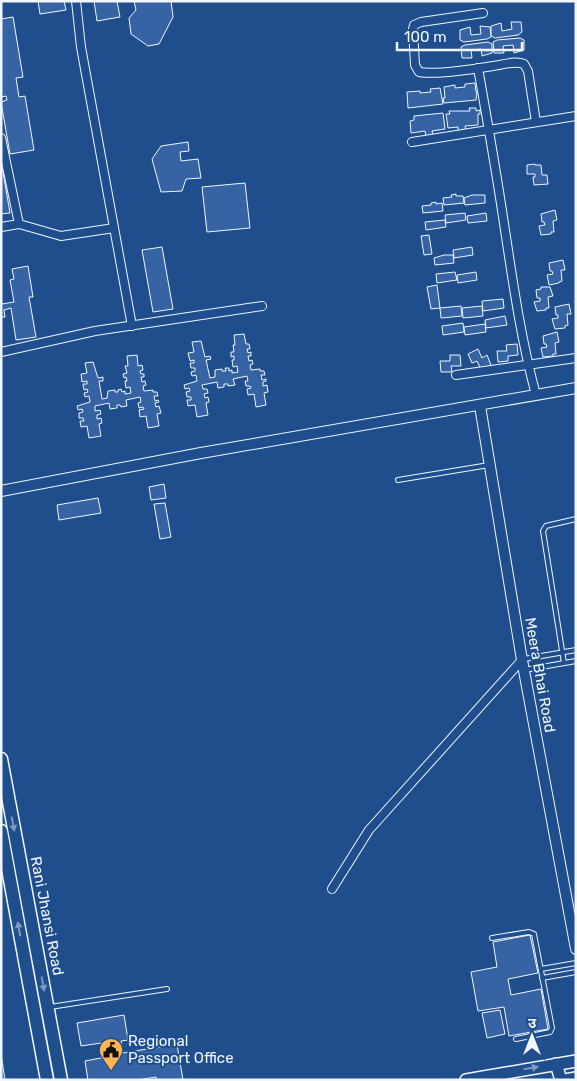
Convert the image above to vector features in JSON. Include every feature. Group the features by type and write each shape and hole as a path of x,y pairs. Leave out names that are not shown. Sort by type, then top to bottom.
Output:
{"highway":[{"name":"Rani Jhansi Road","path":"1,759 61,1080"},
{"name":"Rani Jhansi Road","path":"1,830 47,1080"}],"main road":[{"path":"466,1080 576,1061"},
{"path":"556,1064 561,1080"},
{"path":"565,1080 576,1078"}],"street":[{"path":"76,1 81,46 132,326"},
{"path":"482,13 421,22 414,26 415,65 419,72 428,73 516,63 524,64 528,71 536,122"},
{"path":"478,68 513,287 528,366 536,395"},
{"path":"412,142 576,116"},
{"path":"1,138 19,224"},
{"path":"1,227 19,224 61,236 114,228"},
{"path":"1,352 95,331 262,306"},
{"path":"456,375 576,358"},
{"path":"1,491 201,453 576,388"},
{"name":"Meera Bhai Road","path":"480,406 523,665 576,949"},
{"path":"332,890 368,830 523,665"}],"lane":[{"path":"398,480 490,465"},
{"path":"564,663 543,531 546,526 576,519"},
{"path":"523,665 576,650"},
{"path":"523,665 576,661"},
{"path":"492,938 529,932 534,934 552,1028 550,1032 516,1039"},
{"path":"541,969 576,963"},
{"path":"542,978 576,972"},
{"path":"47,1007 167,989"}],"building":[{"path":"38,1 64,1 66,10 40,14"},
{"path":"94,1 117,1 120,17 97,21"},
{"path":"134,1 171,1 173,17 159,44 148,46 131,34 129,18 136,10"},
{"path":"13,17 23,77 16,78 19,97 25,96 34,150 10,154 1,102 7,100 6,96 1,97 1,19"},
{"path":"511,22 521,22 522,32 518,35 495,38 491,36 491,26 501,23 502,31 512,29"},
{"path":"480,26 490,27 491,37 464,42 460,40 460,30 470,27 471,35 481,34"},
{"path":"520,38 524,40 524,50 514,53 513,45 503,46 504,53 494,53 493,42"},
{"path":"488,42 492,44 492,53 482,56 481,49 471,50 472,58 462,58 461,47"},
{"path":"475,83 476,100 444,103 444,87 455,85 455,88 465,87 465,84"},
{"path":"440,88 443,104 408,108 407,92 431,92 430,89"},
{"path":"469,108 476,108 476,111 480,110 478,125 465,126 466,131 458,132 458,127 448,128 446,114 450,114 449,111 470,111"},
{"path":"443,113 445,129 432,131 433,136 426,137 425,131 411,133 410,121 414,120 414,116"},
{"path":"188,142 189,151 180,152 181,161 198,159 201,178 186,179 182,191 161,192 152,159 161,146"},
{"path":"1,161 10,213 1,214"},
{"path":"527,165 541,165 542,175 547,175 548,184 534,185 533,177 535,177 535,174 527,174"},
{"path":"245,183 250,228 207,232 202,187"},
{"path":"456,194 456,196 463,196 464,203 444,205 443,198 452,197 451,195"},
{"path":"472,195 485,195 485,203 465,205 464,198"},
{"path":"436,202 436,204 442,203 443,211 423,213 422,206 431,205 431,203"},
{"path":"555,210 557,220 553,221 554,232 541,235 539,226 545,225 542,222 541,214"},
{"path":"465,213 466,220 446,223 445,215"},
{"path":"486,213 487,221 468,223 467,216"},
{"path":"445,220 446,227 426,230 425,222"},
{"path":"429,235 432,254 424,255 421,236"},
{"path":"162,247 173,309 153,312 142,250"},
{"path":"472,247 473,255 454,258 453,250"},
{"path":"453,255 454,263 435,265 434,258"},
{"path":"563,260 565,270 561,270 562,281 549,285 547,275 553,274 550,271 549,263"},
{"path":"28,266 33,297 29,297 36,337 16,340 11,308 4,310 5,317 1,317 1,298 2,304 14,302 10,280 14,279 12,269"},
{"path":"455,272 457,280 437,283 436,274"},
{"path":"476,272 477,280 458,283 457,275"},
{"path":"437,285 440,308 431,309 427,287"},
{"path":"541,287 550,287 553,296 548,297 549,308 537,311 534,302 540,301 540,298 537,298 536,290 541,289"},
{"path":"503,299 504,308 483,311 482,301"},
{"path":"569,304 571,314 567,314 568,325 565,328 555,329 552,319 558,318 558,315 556,315 555,307"},
{"path":"461,306 462,316 441,318 440,308"},
{"path":"482,306 483,316 463,318 462,308"},
{"path":"505,316 507,325 486,328 485,320"},
{"path":"463,323 464,332 443,335 442,326"},
{"path":"485,324 486,332 465,335 464,327"},
{"path":"557,332 559,342 555,343 556,354 543,357 541,348 547,347 544,344 543,336"},
{"path":"244,334 246,344 249,344 250,349 247,349 248,353 251,352 251,356 248,356 249,361 252,360 253,364 250,365 251,370 260,369 260,371 264,371 265,375 261,375 262,380 266,379 263,382 263,386 267,385 268,392 264,393 266,405 256,407 254,394 248,395 247,389 251,388 246,386 247,376 233,379 235,385 228,386 228,384 224,384 224,387 218,388 217,382 202,385 203,389 207,389 208,393 204,394 205,398 208,397 209,402 206,403 208,415 197,417 195,405 188,406 187,400 191,400 191,397 187,397 186,392 190,391 189,388 185,389 184,385 197,381 196,375 192,376 191,372 195,371 195,368 191,368 190,363 194,363 194,360 190,361 188,353 194,352 192,342 201,341 205,357 210,356 211,359 206,360 210,378 215,377 215,370 222,369 222,371 226,371 225,368 229,368 229,371 232,370 232,373 238,372 237,366 233,367 232,360 234,360 234,356 231,357 231,352 234,352 234,335"},
{"path":"517,344 518,355 508,356 508,361 498,362 497,351 507,351 506,345"},
{"path":"478,349 482,358 487,355 491,365 481,370 477,361 472,363 468,354"},
{"path":"137,355 138,366 142,365 143,370 140,371 141,374 144,374 144,377 141,377 142,382 145,381 146,385 143,386 144,391 153,390 153,392 157,392 158,396 154,396 155,401 158,400 159,402 155,403 156,407 159,406 161,413 157,414 159,426 148,428 146,416 140,417 139,410 144,409 143,407 139,408 140,397 126,400 127,406 121,407 117,405 117,408 110,409 109,403 95,406 95,411 100,410 101,414 97,415 97,419 101,418 102,423 99,424 101,436 89,438 87,426 81,427 80,421 84,421 83,418 79,418 79,413 83,412 82,409 78,410 77,406 90,402 89,396 85,397 84,393 88,392 87,389 84,390 83,384 87,384 87,381 82,382 81,374 87,373 85,363 93,362 98,378 103,377 103,381 99,381 102,399 107,398 108,391 115,390 115,392 118,392 121,389 122,392 125,391 125,394 131,393 130,387 126,388 125,381 127,381 123,374 127,373 125,366 128,366 127,356"},
{"path":"450,355 460,355 461,366 451,366 452,372 441,372 440,361 450,361"},
{"path":"164,484 166,498 151,500 149,487"},
{"path":"98,498 101,513 59,520 57,505"},
{"path":"165,503 171,537 160,539 154,504"},
{"path":"530,935 538,973 508,979 511,995 541,989 548,1029 509,1036 504,1007 478,1011 471,972 497,967 493,942"},
{"path":"500,1010 505,1034 487,1038 482,1013"},
{"path":"124,1015 128,1040 121,1041 123,1053 177,1044 183,1080 156,1080 156,1077 138,1080 88,1080 85,1061 111,1056 108,1042 81,1046 77,1023"},
{"path":"1,1054 5,1080 1,1080"}],"place":[{"name":"Regional Passport Office","path":"111,1071"}]}
